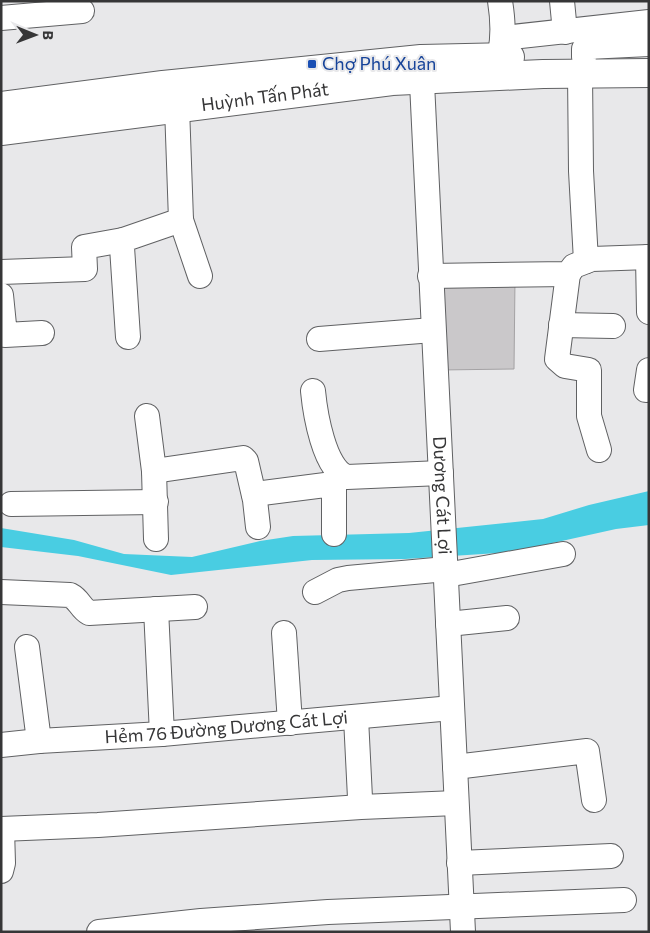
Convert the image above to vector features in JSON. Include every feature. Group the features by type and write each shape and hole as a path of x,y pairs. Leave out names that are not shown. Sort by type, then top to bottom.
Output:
{"main road":[{"name":"Huỳnh Tấn Phát","path":"1,131 392,81 422,69 501,47 582,65 649,73"},
{"name":"Huỳnh Tấn Phát","path":"1,106 163,85 422,69 582,65 649,54"}],"street":[{"path":"500,1 503,20 501,47"},
{"path":"562,1 565,32"},
{"path":"1,18 82,12"},
{"name":"Huỳnh Tấn Phát","path":"501,47 565,32 649,22"},
{"path":"599,450 590,416 589,370 565,366 557,359 561,325 577,268 581,171 582,65 584,49 587,47 649,44"},
{"name":"Dương Cát Lợi","path":"422,69 430,276 444,522 462,932"},
{"path":"177,107 181,220 200,276"},
{"path":"1,272 85,269 84,247 123,240 181,220"},
{"path":"123,240 128,337"},
{"path":"430,276 577,268 592,259 648,257 649,312"},
{"path":"1,295 5,335 42,333"},
{"path":"561,325 613,326"},
{"path":"319,339 433,330"},
{"path":"312,390 314,407 330,461 340,475 347,477 441,473"},
{"path":"147,416 154,471 156,540"},
{"path":"154,471 243,458 246,461 254,494 258,527"},
{"path":"254,494 333,484 334,534"},
{"path":"11,504 156,502"},
{"path":"315,592 338,580 348,578 446,569 563,554"},
{"path":"1,592 70,595 77,599 84,610 89,613 194,608"},
{"path":"156,609 162,734"},
{"path":"448,624 507,618"},
{"path":"284,634 290,723"},
{"path":"27,647 38,741"},
{"name":"Hẻm 76 Đường Dương Cát Lợi","path":"1,745 162,734 452,708"},
{"path":"356,718 360,798"},
{"path":"455,767 587,752 594,800"},
{"path":"1,872 3,863 2,829 361,807 456,804"},
{"path":"459,863 611,856"},
{"path":"99,932 201,921 328,912 624,900"}],"water":[{"path":"649,491 649,525 616,529 512,552 405,559 312,560 171,575 78,556 1,547 1,528 74,540 124,554 192,557 260,541 293,536 409,533 543,519 589,505"}],"building":[{"path":"435,279 515,279 514,369 440,370"}],"place":[{"name":"Chợ Phú Xuân","path":"312,64"}]}
